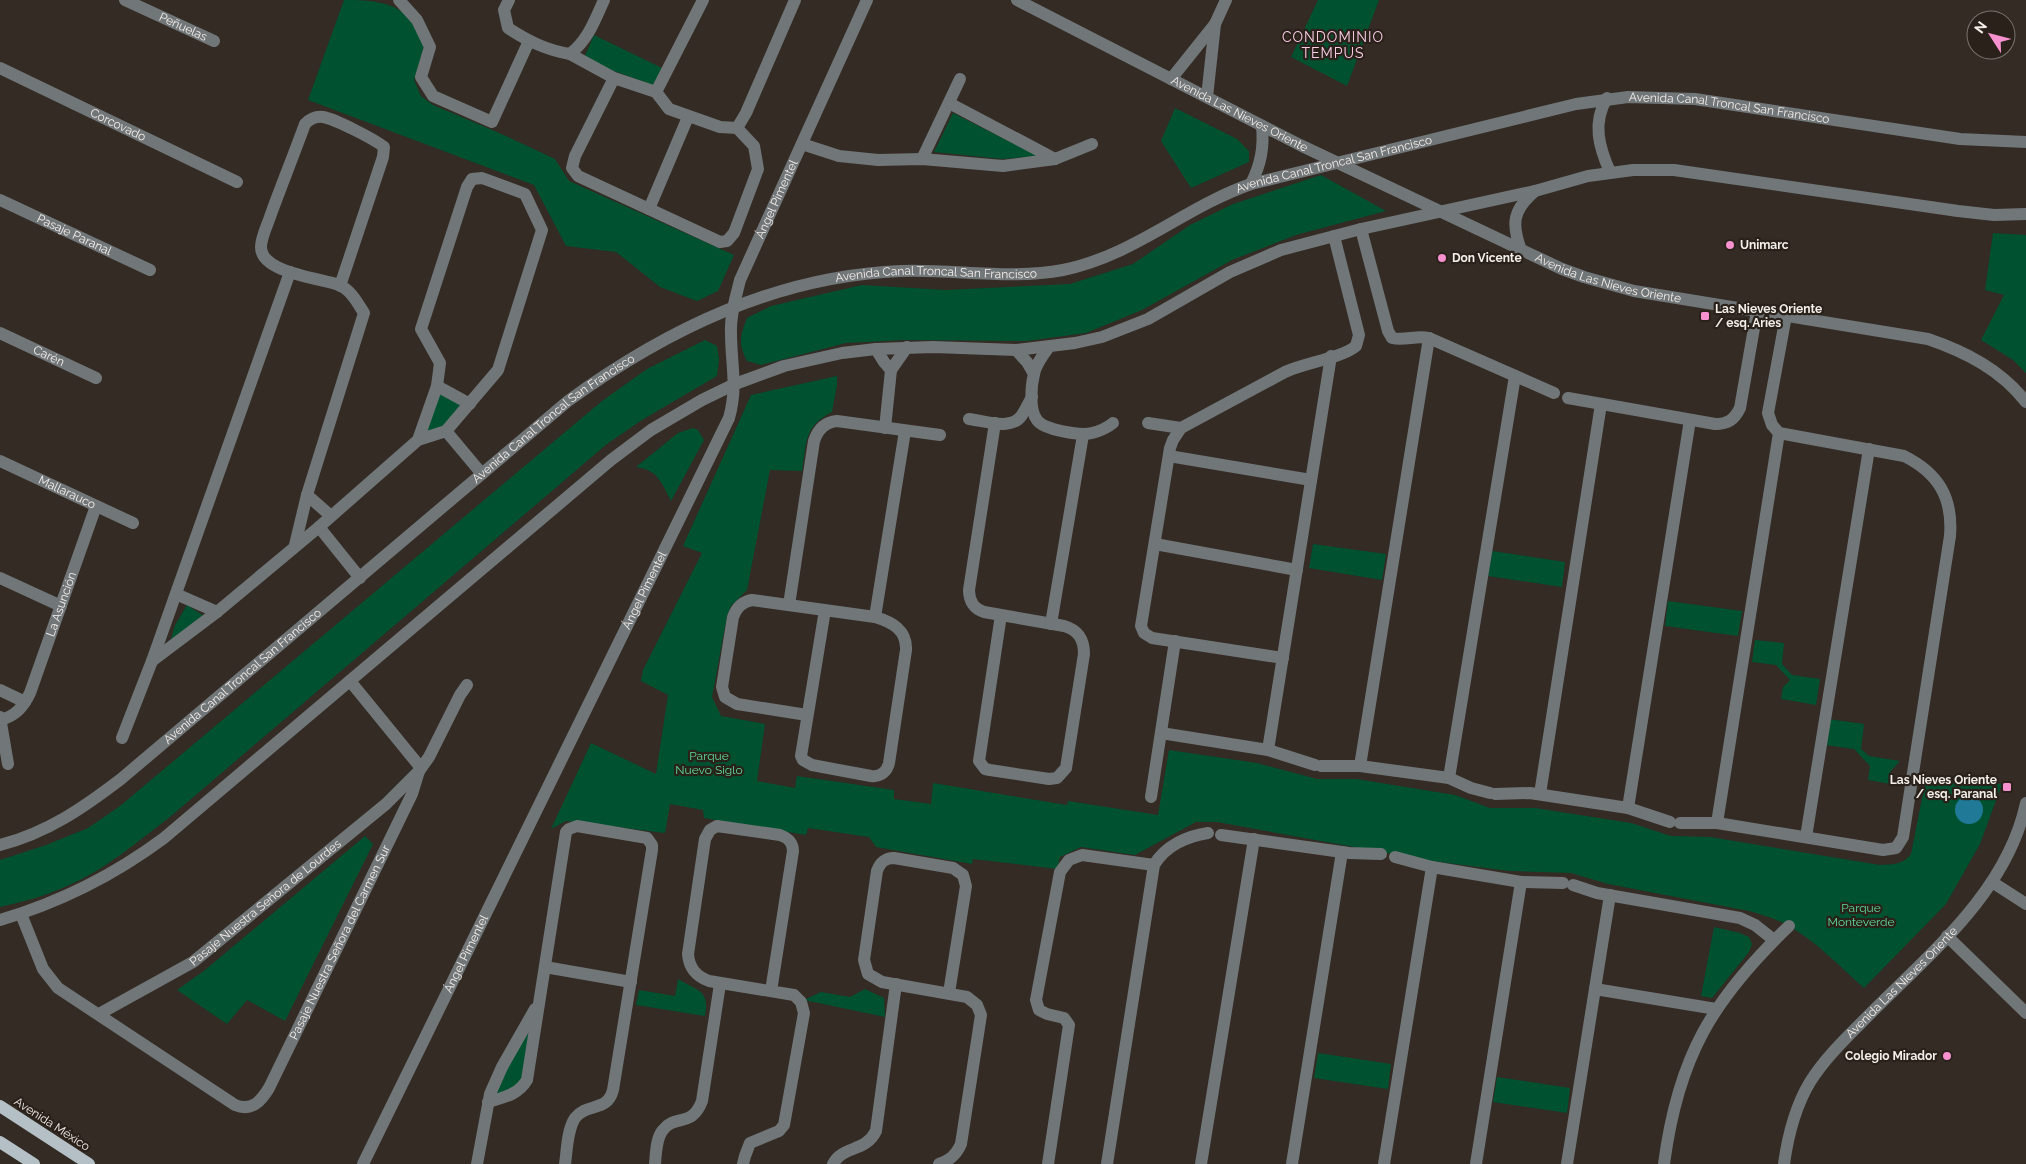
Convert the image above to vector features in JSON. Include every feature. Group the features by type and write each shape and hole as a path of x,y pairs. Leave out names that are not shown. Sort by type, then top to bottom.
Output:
{"main road":[{"name":"Avenida México","path":"0,1106 89,1164"},
{"path":"0,1142 34,1164"}],"street":[{"name":"Peñuelas","path":"125,0 214,42"},
{"path":"399,0 417,20 430,47 421,77 433,96 492,122 529,42"},
{"path":"509,0 504,10 508,28 529,42 551,51 570,54 614,78 656,92 669,110 720,127 737,128 754,146 758,169 734,233 727,241 720,242 578,176 572,168 575,156 614,78"},
{"path":"570,54 586,37 604,0"},
{"path":"656,92 703,0"},
{"path":"737,128 746,113 795,0"},
{"name":"Ángel Pimentel","path":"363,1164 723,431 732,405 734,384 730,333 734,306 746,263 867,0"},
{"name":"Avenida Las Nieves Oriente","path":"1017,0 1262,126 1569,272 1634,291 1908,335 1947,346 1981,362 2009,384 2026,402"},
{"path":"1171,79 1215,24 1226,0"},
{"path":"1207,97 1215,24"},
{"name":"Corcovado","path":"0,68 237,182"},
{"path":"922,159 960,80"},
{"name":"Avenida Canal Troncal San Francisco","path":"0,845 50,827 91,803 568,401 599,379 666,338 734,306 805,284 870,273 932,271 1022,275 1077,267 1131,247 1205,203 1251,184 1567,106 1607,98 1651,96 1695,98 1960,139 2026,142"},
{"path":"1607,98 1599,115 1597,132 1610,172"},
{"path":"949,103 1055,159"},
{"path":"295,545 307,496 364,313 353,295 340,286 290,272 268,262 261,254 260,245 305,124 311,118 322,117 374,140 384,147 383,157 340,286"},
{"path":"649,209 688,117"},
{"path":"1251,184 1261,157 1262,126"},
{"path":"802,144 839,156 878,160 922,159 1003,166 1055,159 1092,144"},
{"path":"0,920 70,896 93,885 141,855 350,681 617,454 672,417 734,384 756,375 808,360 876,349 907,347 1016,350 1049,347 1093,339 1125,329 1173,306 1213,281 1255,260 1307,242 1610,172 1654,169 1681,171 1958,212 1994,215 2026,214"},
{"path":"152,661 217,612 295,545 319,527 418,440 446,431 498,370 542,230 525,194 482,178 472,179 467,187 421,329 440,363 437,386 418,440"},
{"path":"1521,250 1516,236 1516,214 1524,201 1535,190"},
{"name":"Pasaje Paranal","path":"0,200 150,270"},
{"path":"1361,229 1390,335 1395,339 1416,336 1429,338 1554,393"},
{"path":"1283,658 1148,636 1142,630 1169,456 1173,440 1181,428 1296,366 1352,349 1359,341 1334,236"},
{"path":"122,738 152,661 290,272"},
{"path":"1568,398 1690,420 1722,424 1733,420 1740,408 1757,311"},
{"path":"1161,733 1268,750 1318,766 1360,766 1449,778 1471,788 1492,793 1540,794 1628,808 1675,822 1717,823 1888,850 1899,845 1902,837 1950,536 1950,517 1946,498 1941,486 1921,466 1904,456 1869,448 1779,433 1772,425 1768,413 1786,316"},
{"name":"Carén","path":"0,333 96,378"},
{"path":"1360,766 1429,338"},
{"path":"885,428 891,370 907,347"},
{"path":"1049,347 1034,374 1032,397 1034,416 1040,424 1083,435 1100,431 1113,423"},
{"path":"876,349 891,370"},
{"path":"1016,350 1027,362 1034,374"},
{"path":"1268,750 1331,356"},
{"path":"1449,778 1515,376"},
{"path":"437,386 470,404"},
{"path":"969,419 1009,424 1018,420 1032,397"},
{"path":"1540,794 1601,404"},
{"path":"1628,808 1690,420"},
{"path":"789,605 814,441 818,430 827,424 837,422 940,435"},
{"path":"995,423 969,595 972,604 980,611 1064,626 1076,631 1083,641 1084,647 1066,768 1061,776 1053,780 985,769 979,762 1000,615"},
{"path":"1148,423 1181,428"},
{"path":"446,431 482,474"},
{"path":"875,617 906,431"},
{"path":"1717,823 1779,433"},
{"path":"1052,624 1083,435"},
{"path":"1806,838 1869,448"},
{"path":"1169,456 1311,480"},
{"name":"Mallarauco","path":"0,461 133,523"},
{"path":"307,496 331,516"},
{"name":"La Asunción","path":"25,702 96,506"},
{"path":"319,527 360,578"},
{"path":"1155,544 1297,570"},
{"path":"0,578 61,606"},
{"path":"176,594 217,612"},
{"path":"807,715 732,703 723,692 733,617 737,608 746,601 752,600 789,605 825,610 875,617 885,620 899,629 907,644 886,771 879,776 871,776 807,763 801,756 825,610"},
{"path":"1151,797 1175,641"},
{"path":"350,681 420,769 440,739 467,685"},
{"path":"0,690 25,702 16,714 0,719 8,764"},
{"name":"Pasaje Nuestra Señora de Lourdes","path":"99,1014 176,972 200,956 380,808 420,769"},
{"name":"Pasaje Nuestra Señora del Carmen Sur","path":"99,1014 235,1105 250,1107 261,1100 269,1088 412,794 420,769"},
{"name":"Avenida Las Nieves Oriente","path":"1784,1164 1794,1116 1802,1096 1819,1069 1847,1037 1968,913 1992,882 2012,846 2026,803"},
{"path":"488,1102 513,1094 527,1080 564,837 569,829 577,826 642,836 650,841 652,850 611,1096 604,1104 585,1110 576,1118 571,1128 564,1164"},
{"path":"743,1164 750,1143 779,1130 784,1125 804,1013 801,1002 794,995 709,982 695,973 691,967 688,954 705,839 710,830 721,826 780,835 792,844 793,851 771,991"},
{"path":"1107,1164 1154,865 1161,855 1171,847 1192,836 1215,834 1342,852 1381,854"},
{"path":"1201,1164 1254,839"},
{"path":"1292,1164 1342,852"},
{"path":"1048,1164 1069,1025 1064,1018 1039,1010 1036,1000 1060,872 1069,860 1082,855 1154,865"},
{"path":"1395,857 1432,867 1521,882 1568,884 1610,895 1740,918 1755,925 1774,940"},
{"path":"939,1164 948,1161 954,1156 961,1144 980,1010 973,1000 967,997 882,982 872,978 865,967 864,960 877,872 882,861 890,858 953,868 960,872 966,880 949,993"},
{"path":"1384,1164 1432,867"},
{"path":"1476,1164 1521,882"},
{"path":"1992,882 2026,904"},
{"path":"1567,1164 1610,895"},
{"path":"21,914 47,976 58,988 99,1014"},
{"path":"1664,1164 1668,1130 1684,1072 1704,1028 1743,973 1789,926"},
{"path":"1947,936 2026,1013"},
{"path":"544,967 631,982"},
{"path":"655,1164 658,1140 662,1130 671,1124 693,1116 700,1107 720,984"},
{"path":"833,1164 841,1154 862,1146 869,1141 876,1131 896,984"},
{"path":"1595,990 1716,1009"},
{"path":"477,1164 488,1102 502,1068 539,1002"}],"green space":[{"path":"344,0 383,4 401,11 408,17 424,46 414,80 421,96 433,105 555,159 569,181 734,255 718,291 697,301 660,287 616,252 566,246 534,185 308,100"},
{"path":"1318,0 1379,0 1347,86 1291,57"},
{"path":"594,35 662,68 653,85 583,60"},
{"path":"1175,108 1237,139 1249,151 1249,162 1191,188 1161,141"},
{"path":"953,113 1038,156 1002,159 934,152"},
{"path":"1321,175 1386,211 1296,235 1232,260 1142,310 1086,333 1027,341 905,340 846,343 761,365 747,361 742,350 742,335 747,318 771,306 862,285 946,290 1070,284 1133,264 1190,225 1233,204"},
{"path":"1993,233 2026,235 2026,373 2013,360 1981,340 2004,295 1985,290"},
{"path":"705,340 717,346 719,359 717,376 642,420 607,444 170,817 120,855 81,879 42,896 0,907 0,860 46,845 88,828 120,806 602,401 647,369"},
{"path":"837,376 832,412 811,430 806,444 802,471 770,470 747,590 731,606 727,616 712,697 721,716 765,724 757,781 795,788 797,776 894,790 894,799 931,804 933,783 1067,805 1068,801 1158,815 1169,750 1257,763 1317,779 1356,779 1455,795 1490,808 1535,808 1631,823 1671,836 1710,837 1880,865 1901,862 1911,854 1926,778 2002,784 1980,844 1946,904 1864,988 1819,947 1799,932 1780,921 1749,911 1608,884 1571,873 1509,871 1425,860 1217,822 1196,822 1135,855 1081,847 1060,857 1057,869 973,859 972,864 876,847 869,837 808,828 806,835 704,818 703,810 670,804 665,833 566,821 551,829 591,743 656,774 668,695 641,681 643,670 702,553 683,546 751,395"},
{"path":"437,386 470,404 446,431 418,440"},
{"path":"693,428 698,430 704,440 671,501 654,474 636,467 678,433"},
{"path":"1313,544 1386,554 1382,580 1309,568"},
{"path":"1492,551 1565,562 1562,587 1488,576"},
{"path":"1668,601 1742,611 1738,636 1665,626"},
{"path":"187,605 204,616 170,642 175,625"},
{"path":"1755,640 1784,643 1782,664 1792,675 1820,679 1816,705 1781,699 1783,687 1790,680 1776,665 1752,662"},
{"path":"1828,719 1864,724 1861,749 1869,756 1900,761 1890,772 1896,785 1868,780 1870,766 1854,749 1825,745"},
{"path":"365,836 373,844 285,1021 247,1000 227,1024 177,990 205,970"},
{"path":"1714,927 1749,937 1752,944 1749,952 1712,998 1701,996"},
{"path":"678,979 697,989 704,996 706,1001 705,1016 636,1005 639,990 675,996"},
{"path":"865,989 884,998 885,1017 804,1000 821,992 850,997"},
{"path":"531,1025 524,1074 516,1087 496,1095 507,1068"},
{"path":"1318,1053 1391,1064 1388,1089 1314,1078"},
{"path":"1497,1077 1570,1088 1567,1113 1493,1102"}],"water":[{"path":"1969,796 1979,800 1983,810 1979,820 1969,824 1959,820 1955,810 1959,800"}],"place":[{"name":"Unimarc","path":"1730,245"},
{"name":"Don Vicente","path":"1442,258"},
{"name":"Las Nieves Oriente / esq. Aries","path":"1705,316"},
{"name":"Las Nieves Oriente / esq. Paranal","path":"2007,787"},
{"name":"Colegio Mirador","path":"1947,1056"}],"district":[{"name":"CONDOMINIO TEMPUS","path":"1333,46"}],"park label":[{"name":"Parque Nuevo Siglo","path":"709,763"},
{"name":"Parque Monteverde","path":"1861,915"}]}
